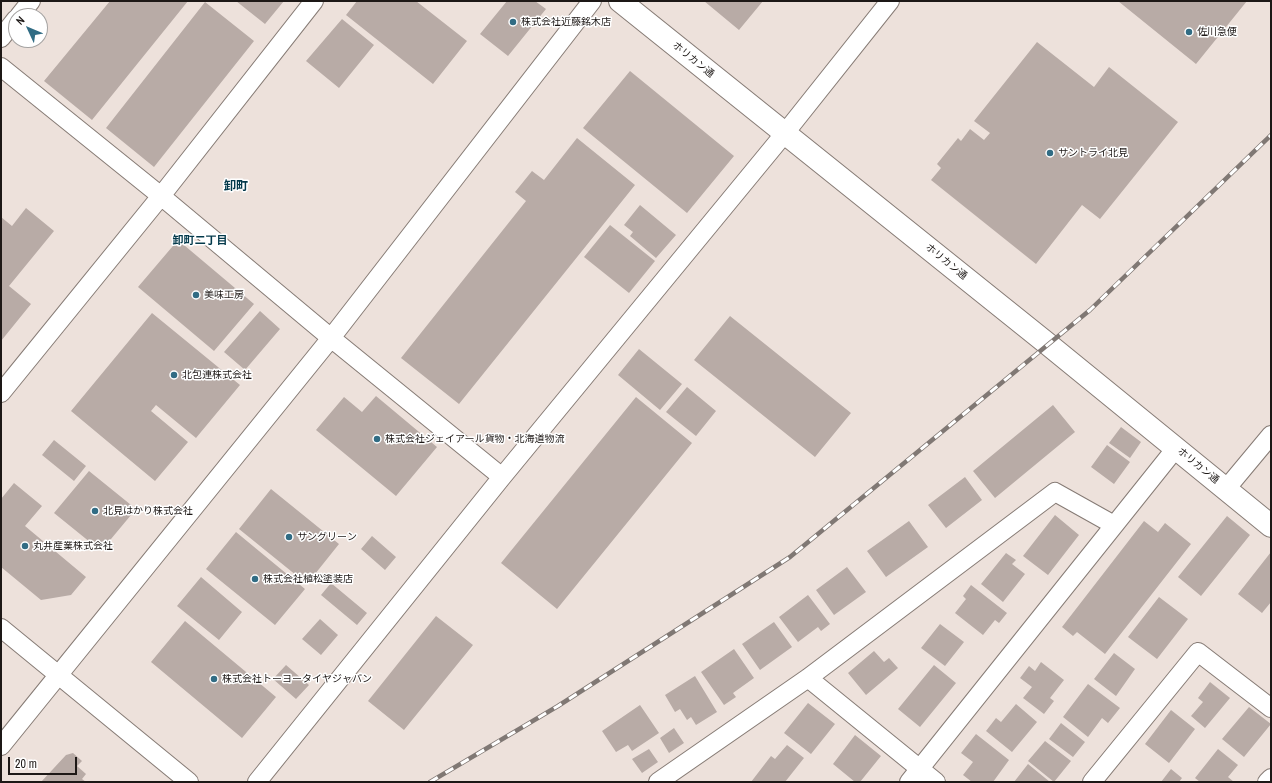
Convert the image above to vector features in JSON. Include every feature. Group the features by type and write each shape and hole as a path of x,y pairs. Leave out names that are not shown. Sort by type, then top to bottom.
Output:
{"street":[{"path":"1,393 161,196 314,1"},
{"path":"1,746 331,338 592,1"},
{"name":"ホリカン通","path":"620,1 1271,526"},
{"path":"257,782 502,477 785,133 890,1"},
{"path":"1,38 8,29"},
{"path":"1,67 161,196 331,338 502,477"},
{"path":"1226,489 1271,435"},
{"path":"914,775 1176,448"},
{"path":"658,782 808,678 1055,492 1114,526"},
{"path":"1,628 189,782"},
{"path":"1092,782 1198,652 1271,708"},
{"path":"808,678 914,775 936,782"},
{"path":"1268,782 1271,778"}],"building":[{"path":"110,1 188,1 92,120 44,81"},
{"path":"236,1 284,1 265,24"},
{"path":"357,1 416,1 467,41 433,84 346,15"},
{"name":"株式会社近藤銘木店","path":"507,1 535,1 546,9 508,56 480,34"},
{"path":"704,1 763,1 739,30"},
{"name":"佐川急便","path":"1118,1 1247,1 1196,64"},
{"path":"205,2 254,41 154,167 106,128"},
{"path":"342,19 374,45 339,88 306,61"},
{"name":"サントライ北見","path":"1037,42 1094,87 1109,67 1178,122 1100,219 1082,205 1036,264 931,180 941,168 937,164 958,138 961,141 970,129 984,140 990,133 974,121"},
{"path":"630,71 734,156 687,213 583,128"},
{"path":"577,138 635,185 459,404 401,358 526,201 515,192 532,171 544,180"},
{"path":"640,205 676,235 656,258 630,236 633,232 624,225"},
{"path":"26,208 54,231 9,286 31,304 1,341 1,217 12,226"},
{"path":"610,225 655,261 629,293 584,257"},
{"name":"美味工房","path":"178,240 254,304 214,351 138,287"},
{"name":"美味工房","path":"260,311 280,329 245,370 224,352"},
{"path":"152,313 240,385 196,438 156,405 151,411 188,442 155,481 71,411"},
{"path":"730,316 851,413 815,457 694,360"},
{"path":"639,349 682,384 660,410 618,375"},
{"path":"687,387 716,411 696,436 666,412"},
{"name":"株式会社ジェイアール貨物・北海道物流","path":"376,396 437,447 396,496 316,430 344,397 362,412"},
{"path":"636,397 692,443 557,609 501,563"},
{"path":"1053,405 1075,432 995,498 973,471"},
{"path":"1121,427 1141,442 1130,458 1109,443"},
{"path":"54,440 86,466 74,481 42,455"},
{"path":"1107,445 1130,462 1114,484 1091,467"},
{"name":"北見はかり株式会社","path":"89,471 136,509 101,551 54,513"},
{"path":"965,477 982,500 946,528 928,505"},
{"name":"丸井産業株式会社","path":"14,483 42,506 25,526 86,577 71,595 41,600 1,567 1,499"},
{"name":"サングリーン","path":"271,489 339,544 307,584 239,529"},
{"path":"1055,515 1079,535 1048,575 1023,556"},
{"path":"1227,516 1250,535 1201,596 1178,577"},
{"path":"909,521 928,547 886,577 867,551"},
{"path":"1144,521 1158,532 1165,523 1191,544 1105,654 1077,632 1073,636 1062,627"},
{"name":"株式会社植松塗装店","path":"236,532 305,589 275,625 206,569"},
{"path":"372,536 396,557 385,570 361,549"},
{"path":"1271,552 1271,602 1262,613 1238,594"},
{"path":"1006,553 1016,560 1012,564 1025,574 1003,602 981,584"},
{"path":"847,567 866,592 834,615 816,590"},
{"path":"201,577 242,612 219,640 177,606"},
{"path":"331,583 367,613 357,625 321,595"},
{"path":"971,585 1007,613 999,623 995,620 983,635 955,613 966,599 963,596"},
{"path":"808,595 830,624 821,631 818,627 798,642 779,617"},
{"path":"1159,597 1188,619 1157,659 1128,637"},
{"path":"436,616 473,645 404,730 368,701"},
{"path":"320,619 338,635 321,655 302,639"},
{"name":"株式会社トーヨータイヤジャパン","path":"185,621 276,697 242,738 151,662"},
{"path":"774,622 792,647 760,670 742,644"},
{"path":"940,624 964,642 945,666 921,648"},
{"path":"734,649 754,678 733,693 736,697 724,705 701,672"},
{"path":"874,651 884,662 889,658 898,668 866,695 848,673"},
{"path":"1114,653 1135,669 1116,696 1094,679"},
{"path":"1041,662 1064,680 1050,698 1054,701 1044,714 1023,698 1032,687 1020,678 1029,666 1035,671"},
{"path":"286,665 309,685 296,699 273,679"},
{"path":"934,665 956,683 920,727 898,709"},
{"path":"695,676 717,712 696,725 691,717 687,720 680,709 675,712 665,695"},
{"path":"1210,682 1230,698 1205,728 1191,716 1203,702 1198,698"},
{"path":"1088,684 1120,708 1108,723 1102,718 1088,737 1063,717"},
{"path":"808,703 835,724 811,754 784,733"},
{"path":"1016,704 1037,722 1012,752 986,731 996,718 1001,722"},
{"path":"640,705 659,733 632,751 628,745 616,752 602,731"},
{"path":"1249,707 1271,724 1244,757 1222,739"},
{"path":"1171,710 1195,729 1169,763 1145,744"},
{"path":"1061,723 1085,742 1073,757 1049,739"},
{"path":"674,728 684,743 669,753 660,738"},
{"path":"976,734 1009,760 993,782 972,782 963,775 973,762 961,753"},
{"path":"855,735 881,756 860,782 855,782 833,764"},
{"path":"1045,741 1071,761 1054,782 1028,761"},
{"path":"787,745 804,758 785,782 751,782 771,756 775,759"},
{"path":"649,749 658,762 642,773 632,759"},
{"path":"1218,749 1238,765 1228,777 1234,782 1200,782 1195,778"},
{"path":"73,753 82,761 77,766 86,774 82,779 86,782 41,782 66,755"},
{"path":"1028,764 1050,782 1014,782"},
{"path":"1171,769 1182,778 1179,782 1161,782"}],"railway":[{"path":"430,782 558,706 790,557 1090,310 1271,135"}],"place":[{"name":"株式会社近藤銘木店","path":"513,22"},
{"name":"佐川急便","path":"1189,32"},
{"name":"サントライ北見","path":"1050,153"},
{"name":"美味工房","path":"196,295"},
{"name":"北包連株式会社","path":"174,375"},
{"name":"株式会社ジェイアール貨物・北海道物流","path":"377,439"},
{"name":"北見はかり株式会社","path":"95,511"},
{"name":"サングリーン","path":"289,537"},
{"name":"丸井産業株式会社","path":"25,546"},
{"name":"株式会社植松塗装店","path":"255,579"},
{"name":"株式会社トーヨータイヤジャパン","path":"214,679"}],"district":[{"name":"卸町","path":"236,187"},
{"name":"卸町二丁目","path":"200,241"}]}
